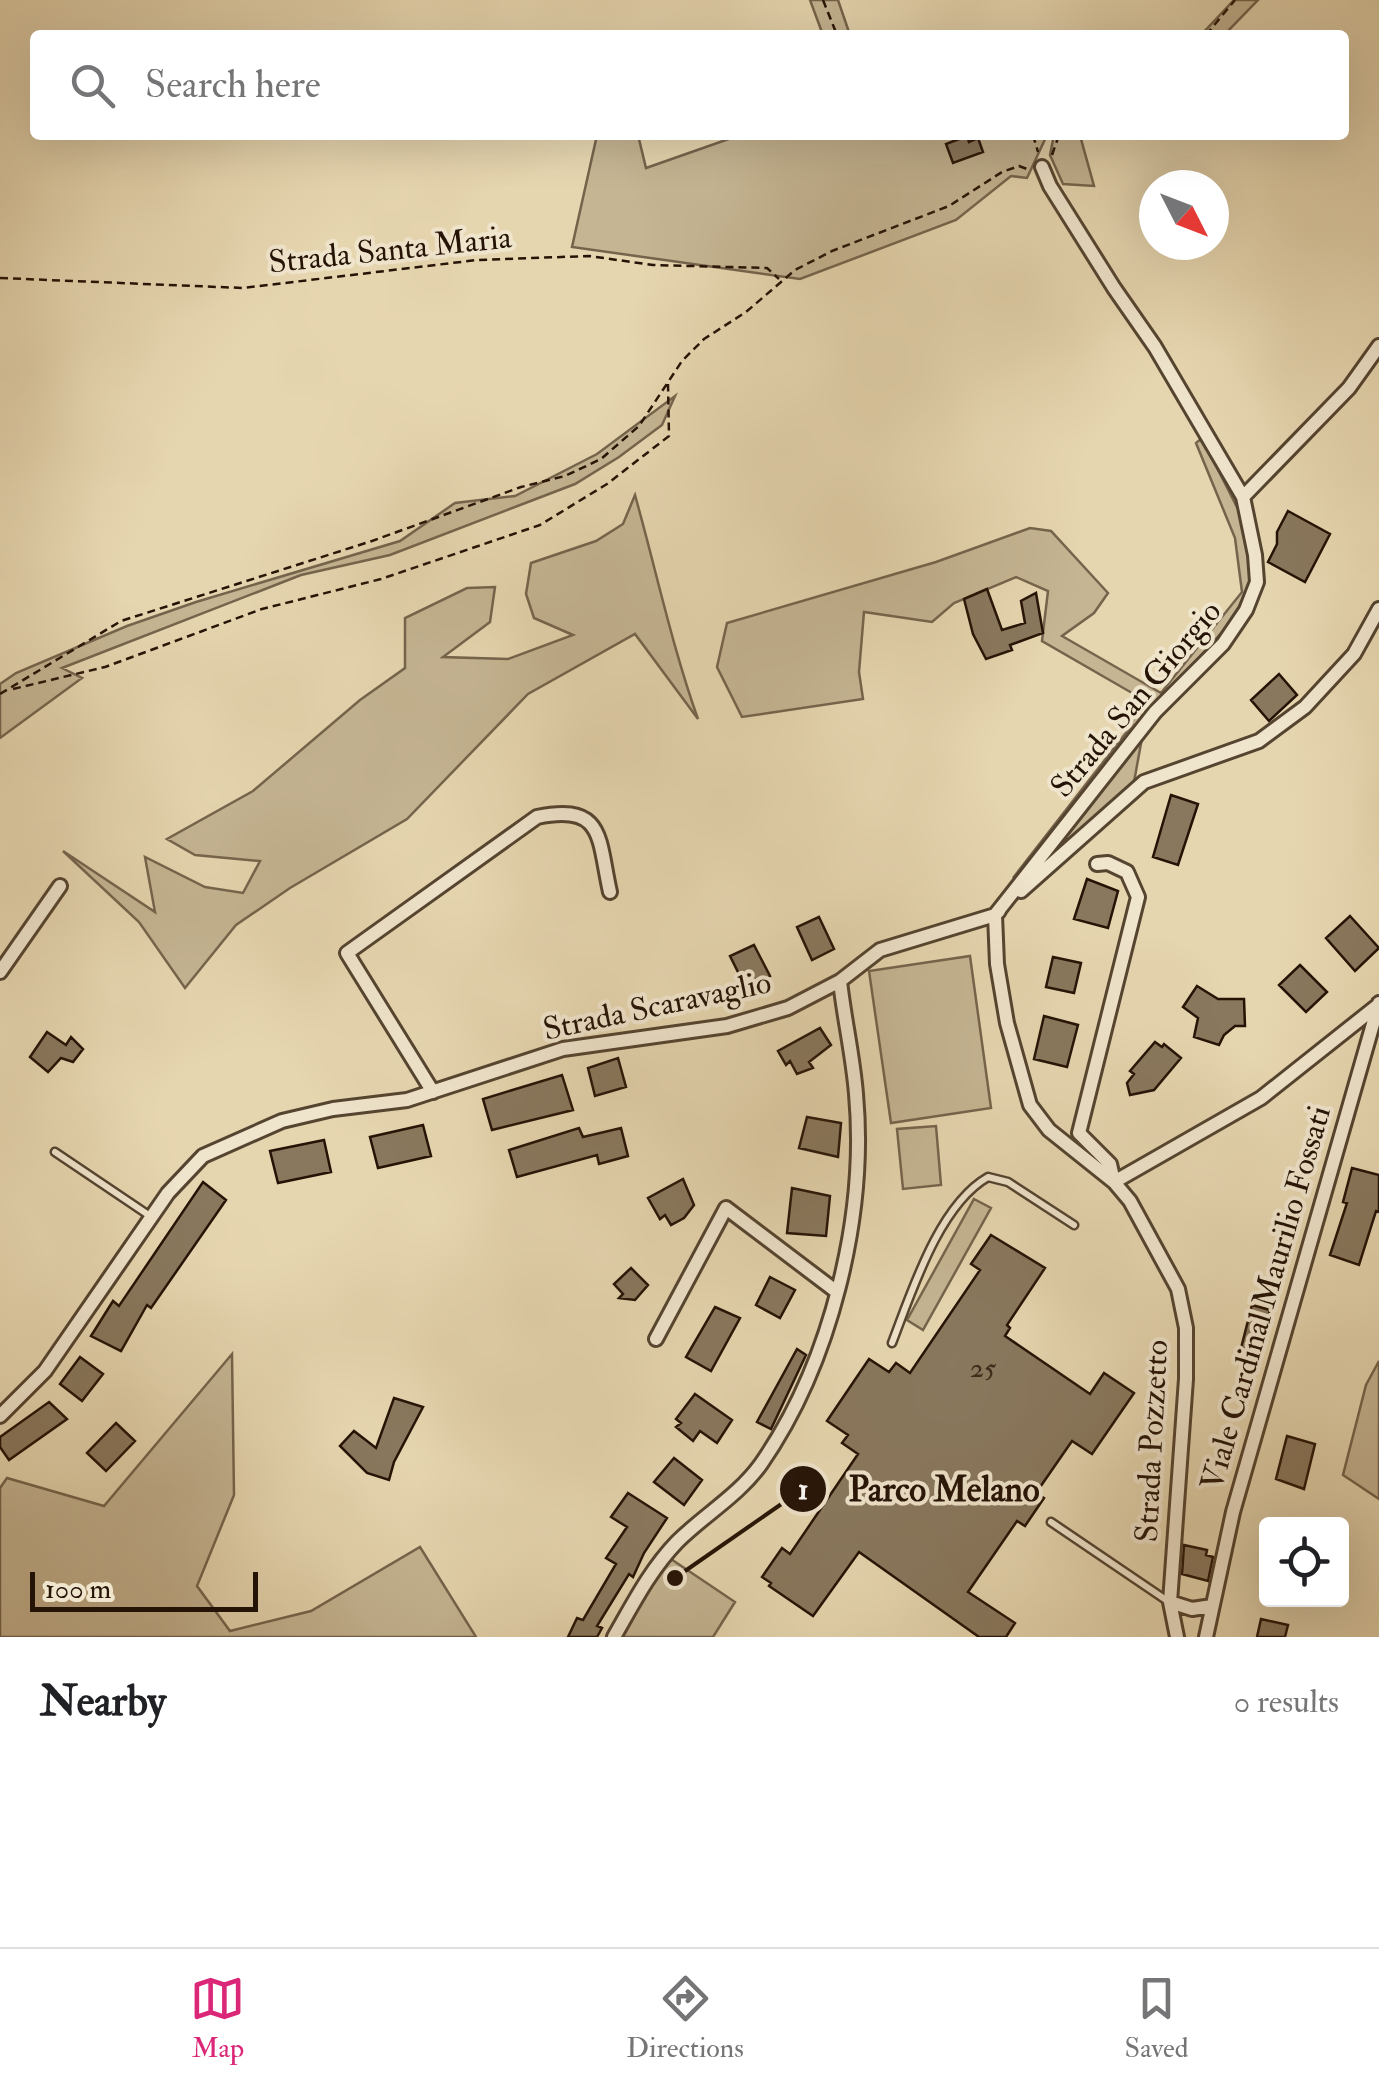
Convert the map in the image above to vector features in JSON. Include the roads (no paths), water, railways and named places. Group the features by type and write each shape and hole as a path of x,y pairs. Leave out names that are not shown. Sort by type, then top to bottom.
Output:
{"street":[{"name":"Strada San Giorgio","path":"995,914 1154,712 1224,644 1246,610 1256,582 1256,555 1243,497 1181,388 1114,288 1042,168"},
{"path":"1243,497 1349,388 1379,346"},
{"path":"995,914 1144,782 1259,741 1306,707 1354,654 1379,608"},
{"path":"433,1092 347,954 537,817 564,811 586,817 595,828 610,892"},
{"name":"Strada Pozzetto","path":"1096,864 1108,863 1127,872 1138,897 1079,1133 1110,1164 1114,1182"},
{"path":"0,972 60,886"},
{"name":"Strada Scaravaglio","path":"0,1416 44,1371 151,1216 204,1156 282,1120 407,1100 563,1049 726,1026 788,1008 840,981 880,950 995,914"},
{"name":"Strada Pozzetto","path":"995,914 997,964 1007,1023 1030,1106 1049,1130 1114,1182 1150,1234 1178,1290 1186,1328 1186,1379 1170,1602 1177,1637"},
{"path":"614,1637 664,1557 759,1467 824,1345 837,1292 857,1160 856,1094 840,981"},
{"path":"1114,1182 1261,1098 1379,1004"},
{"name":"Viale Cardinal Maurilio Fossati","path":"1206,1637 1247,1462 1379,1004"},
{"path":"656,1339 726,1208 837,1292"},
{"path":"1170,1602 1192,1609 1212,1606"}],"lane":[{"path":"56,1152 151,1216"},
{"path":"892,1342 927,1259 955,1206 971,1187 988,1177 1008,1182 1074,1225"},
{"path":"1051,1522 1170,1602"}],"place":[{"name":"Parco Melano","path":"675,1578"}]}
